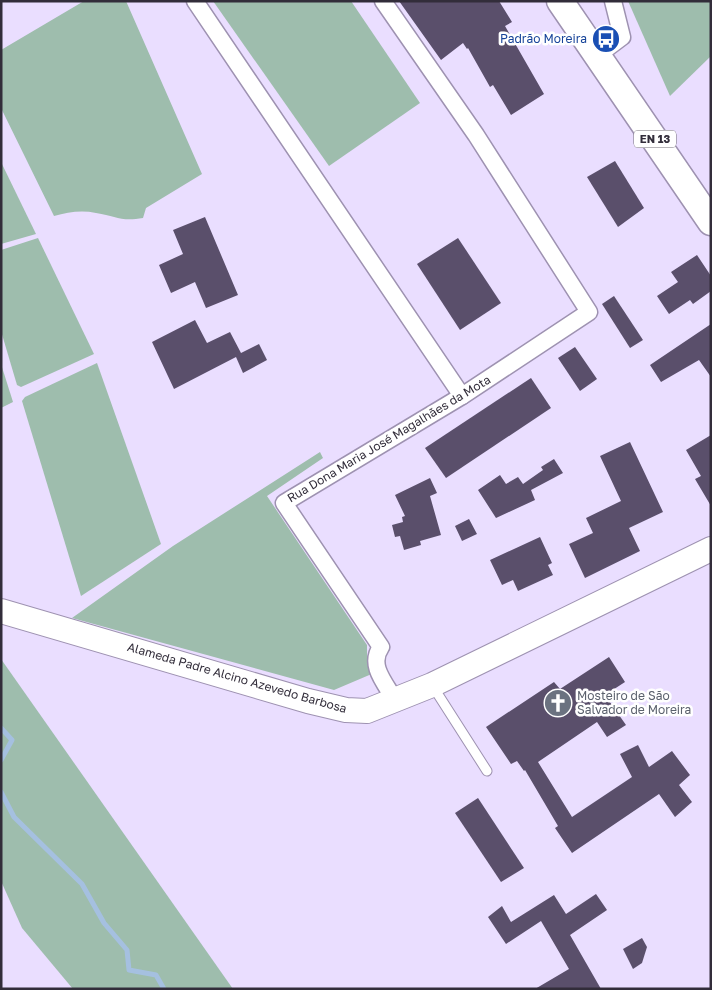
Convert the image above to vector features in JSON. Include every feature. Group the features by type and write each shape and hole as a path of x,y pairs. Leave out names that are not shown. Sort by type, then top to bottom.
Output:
{"main road":[{"name":"EN 13","path":"560,1 711,222"},
{"name":"Alameda Padre Alcino Azevedo Barbosa","path":"1,611 346,710 367,711 432,685 711,549"}],"street":[{"path":"195,1 462,396"},
{"name":"Rua Dona Maria José Magalhães da Mota","path":"383,1 476,135 589,312 462,396 284,503 381,647 376,654 375,664 395,700"},
{"path":"598,56 622,37 613,1"}],"lane":[{"path":"432,685 487,771"}],"green space":[{"path":"84,1 126,1 202,174 146,208 143,218 124,219 85,212 54,216 1,108 1,50"},
{"path":"213,1 351,1 420,103 329,166"},
{"path":"628,1 711,1 711,56 670,96"},
{"path":"1,162 36,234 1,244"},
{"path":"38,238 94,354 21,387 17,385 1,331 1,250"},
{"path":"97,363 161,544 81,596 22,401 25,397"},
{"path":"1,364 13,402 1,408"},
{"path":"320,452 323,458 267,496 367,645 367,655 374,673 334,690 72,618 173,546"},
{"path":"1,659 233,989 73,989 22,928 1,881"}],"building":[{"path":"399,1 499,1 512,22 505,26 544,94 511,115 493,85 490,87 468,48 463,43 441,60"},
{"path":"615,161 644,208 618,227 587,177"},
{"path":"205,217 238,295 206,308 195,282 171,293 159,265 183,254 173,230"},
{"path":"458,238 501,303 460,330 417,264"},
{"path":"697,255 711,276 711,291 693,304 690,300 669,314 657,296 678,282 671,272"},
{"path":"614,296 643,340 630,348 602,304"},
{"path":"195,320 207,343 230,332 241,353 259,344 267,360 243,373 236,357 174,389 152,342"},
{"path":"711,324 711,377 699,360 661,382 650,365"},
{"path":"575,347 597,379 580,391 558,358"},
{"path":"531,378 551,408 446,478 425,448"},
{"path":"711,435 711,506 695,479 701,476 686,450"},
{"path":"630,442 663,512 629,528 640,551 585,578 569,544 593,533 586,518 621,501 600,456"},
{"path":"554,459 563,473 531,490 535,500 496,518 478,490 500,475 506,484 518,477 523,484 543,470 541,467"},
{"path":"430,478 437,493 430,496 441,535 420,541 421,545 404,550 400,536 395,537 392,525 403,522 402,517 405,516 395,495"},
{"path":"469,519 477,534 462,541 455,526"},
{"path":"540,537 552,563 548,565 553,575 518,591 513,580 502,585 490,560"},
{"path":"609,657 625,682 605,695 626,725 607,737 597,722 538,762 572,817 632,777 620,754 638,745 649,767 672,751 690,775 679,785 692,802 675,817 659,794 572,853 555,828 558,826 525,770 517,761 511,764 486,727 554,682 560,689"},
{"path":"478,798 524,868 501,882 455,813"},
{"path":"596,894 607,910 570,935 601,989 535,989 569,969 541,921 506,944 488,917 502,906 511,922 554,895 566,914"},
{"path":"642,938 647,947 642,963 633,969 623,949"}],"waterway":[{"path":"1,728 12,740 1,760"},
{"path":"1,792 14,817 82,884 104,923 127,950 129,970 156,975 164,989"}],"place":[{"name":"Padrão Moreira","path":"606,39"},
{"name":"Mosteiro de São Salvador de Moreira","path":"558,703"}]}
